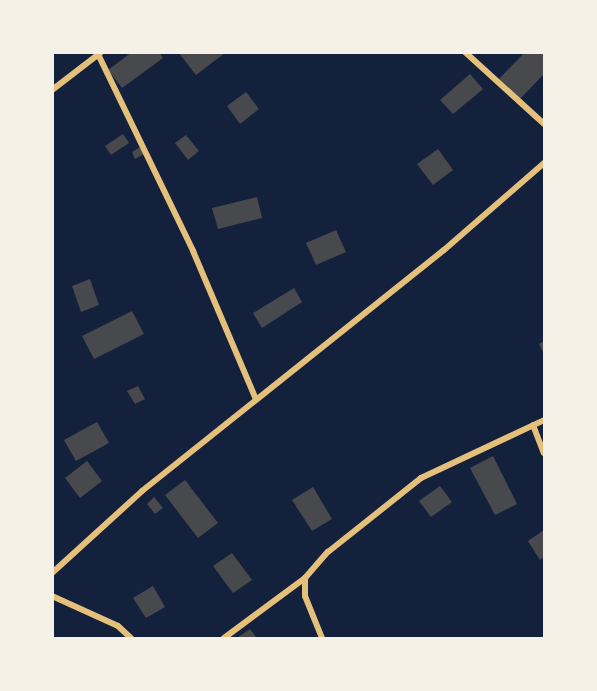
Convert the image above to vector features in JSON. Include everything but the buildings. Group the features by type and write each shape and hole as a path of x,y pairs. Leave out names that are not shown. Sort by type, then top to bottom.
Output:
{"street":[{"path":"465,52 544,124"},
{"path":"52,90 98,53 193,251 255,397"},
{"path":"52,573 255,397 444,250 544,163"},
{"path":"224,639 235,625 305,578 372,513 421,478 544,420"},
{"path":"533,425 544,453"},
{"path":"305,578 305,596 322,639"},
{"path":"52,596 118,626 131,639"}]}
